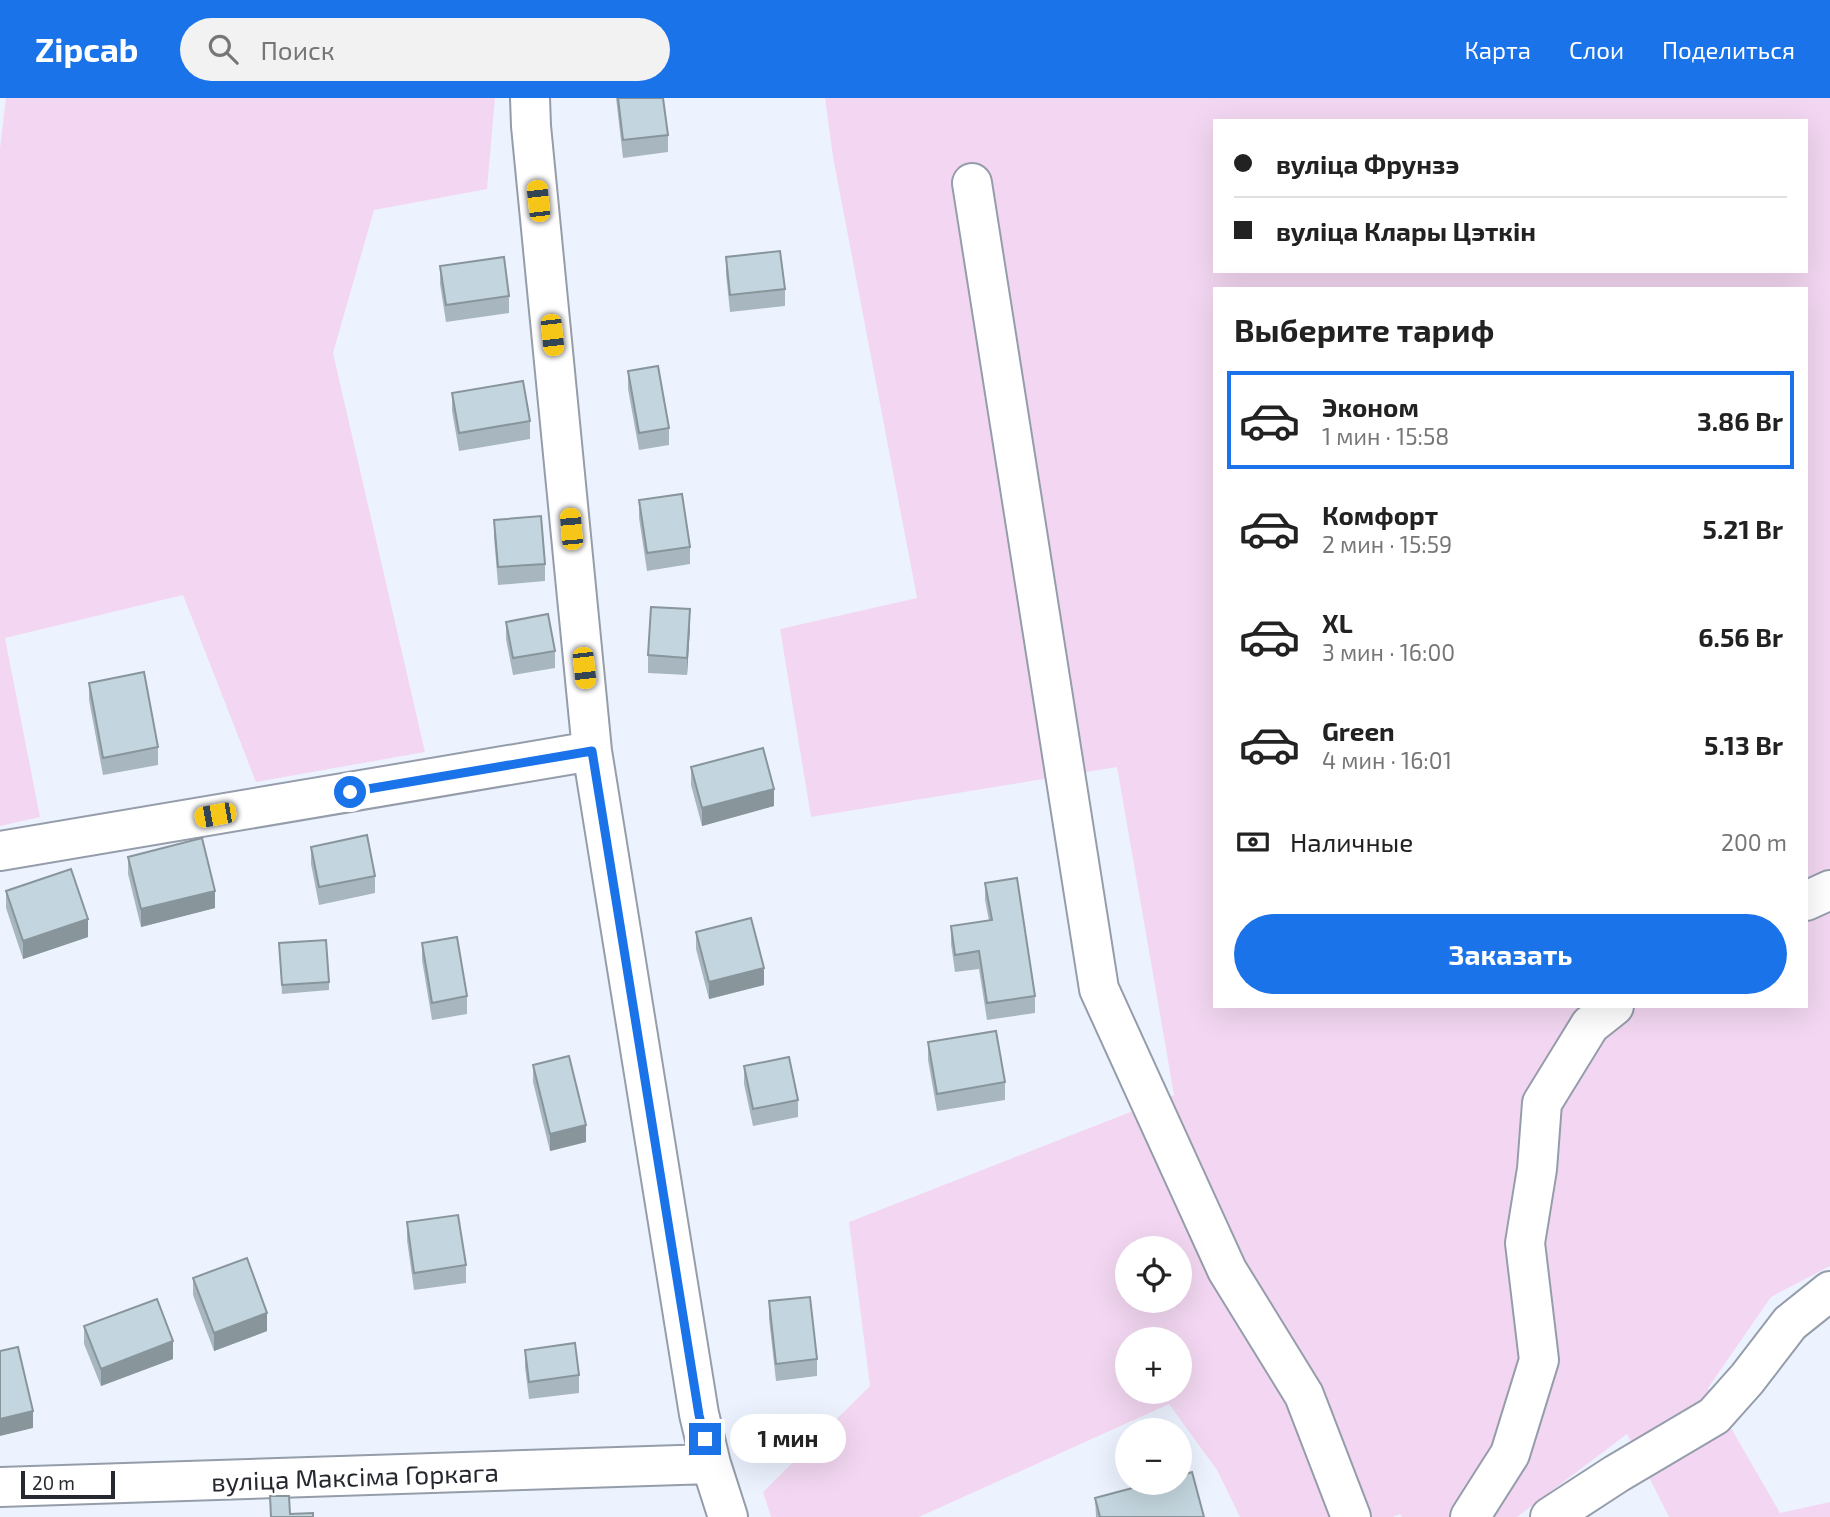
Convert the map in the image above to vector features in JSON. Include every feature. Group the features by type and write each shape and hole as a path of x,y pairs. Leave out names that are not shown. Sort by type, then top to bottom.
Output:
{"street":[{"path":"530,98 592,751 699,1415 711,1464 729,1517"},
{"path":"972,183 1099,989 1227,1270 1304,1395 1351,1517"},
{"path":"0,851 592,751"},
{"path":"1808,900 1830,890"},
{"path":"1470,1517 1510,1454 1539,1360 1525,1243 1537,1169 1542,1103 1590,1025 1611,1008"},
{"path":"1550,1517 1714,1416 1747,1379 1790,1323 1830,1291"},
{"name":"вуліца Максіма Горкага","path":"0,1487 711,1464"}],"shaded area":[{"path":"6,98 495,98 487,189 374,210 333,353 425,752 256,782 183,595 5,638 40,817 0,826 0,148"},
{"path":"825,98 1830,98 1830,1266 1771,1297 1708,1388 1780,1513 1830,1502 1830,1517 1669,1517 1627,1434 1517,1517 1402,1517 1400,1514 1393,1517 1240,1517 1217,1470 1192,1436 1192,1418 1179,1418 1169,1404 1138,1418 1115,1418 1115,1428 919,1517 771,1517 763,1492 870,1386 849,1222 1174,1095 1117,767 811,817 780,629 917,598 833,157"}],"building":[{"path":"618,98 663,98 668,135 623,140"},
{"path":"780,251 785,289 730,295 726,257"},
{"path":"504,257 509,296 446,305 440,266"},
{"path":"658,366 669,428 639,433 628,371"},
{"path":"523,381 530,421 459,433 452,393"},
{"path":"682,494 690,547 647,553 639,500"},
{"path":"541,516 545,564 498,567 494,520"},
{"path":"651,607 690,609 687,658 648,655"},
{"path":"548,614 555,651 513,658 506,622"},
{"path":"144,672 158,747 103,758 89,683"},
{"path":"763,748 774,789 702,808 691,767"},
{"path":"367,835 375,876 319,887 311,847"},
{"path":"202,838 215,891 141,909 128,857"},
{"path":"71,869 88,919 23,941 6,891"},
{"path":"1017,878 1035,996 987,1003 979,951 955,955 951,926 992,920 985,883"},
{"path":"751,918 764,968 709,982 696,932"},
{"path":"457,937 467,996 432,1003 422,943"},
{"path":"326,940 329,982 282,985 279,943"},
{"path":"996,1031 1005,1082 937,1094 928,1042"},
{"path":"569,1056 586,1125 550,1134 533,1065"},
{"path":"789,1057 798,1100 753,1109 744,1066"},
{"path":"458,1215 466,1265 414,1273 407,1222"},
{"path":"247,1258 267,1313 214,1333 193,1278"},
{"path":"810,1297 817,1359 776,1364 769,1301"},
{"path":"157,1299 173,1341 101,1369 84,1326"},
{"path":"575,1343 579,1375 529,1382 525,1350"},
{"path":"18,1347 33,1411 0,1419 0,1351"},
{"path":"1192,1472 1204,1517 1100,1517 1095,1498 1115,1493 1115,1495 1192,1495"},
{"path":"270,1496 289,1496 290,1514 313,1513 313,1517 271,1517"}],"route":[{"path":"350,792 592,751 705,1439"}]}
